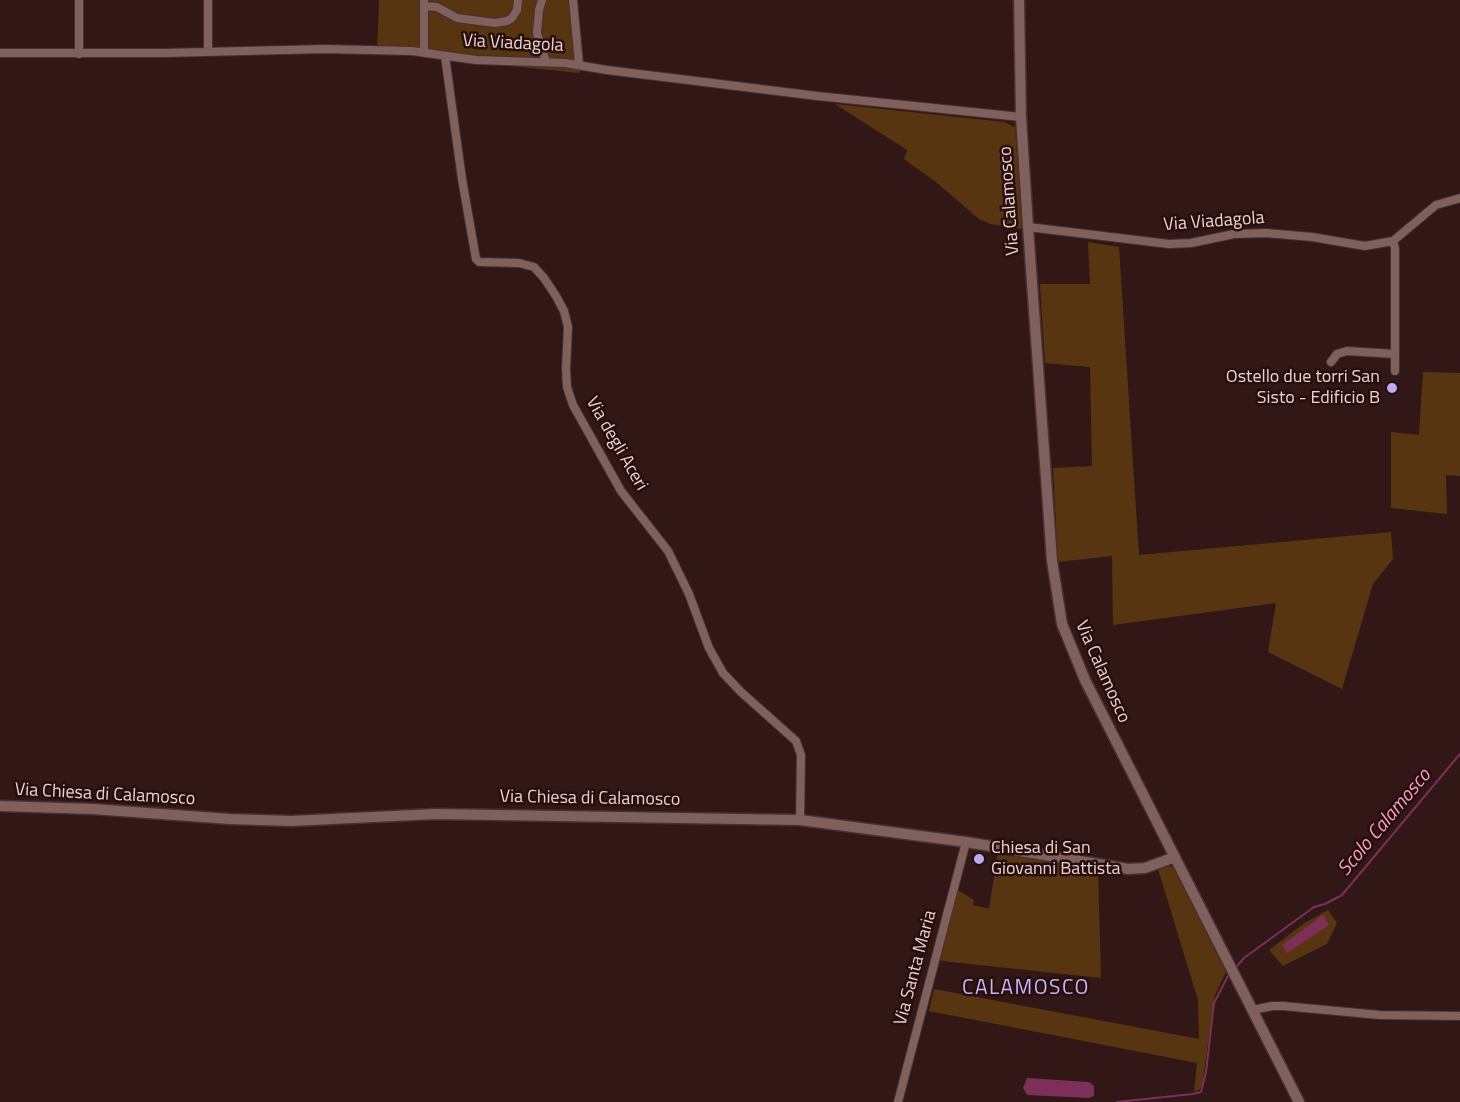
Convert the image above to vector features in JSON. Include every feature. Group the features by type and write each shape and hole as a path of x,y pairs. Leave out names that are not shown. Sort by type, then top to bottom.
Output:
{"street":[{"path":"79,0 79,54"},
{"path":"208,0 208,51"},
{"path":"424,53 424,3 457,18 495,22 512,18 517,10 518,0"},
{"path":"542,0 537,33 546,62"},
{"path":"573,0 579,64"},
{"name":"Via Calamosco","path":"1018,0 1021,117 1028,227 1052,561 1060,615 1077,664 1299,1102"},
{"name":"Via Viadagola","path":"0,53 79,54 324,49 424,53 476,60 579,64 817,96 1021,117"},
{"name":"Via degli Aceri","path":"446,56 462,179 476,259 479,262 519,263 534,267 556,296 564,311 568,327 567,387 573,405 621,491 668,551 709,648 723,673 796,741 801,755 800,820"},
{"path":"1395,371 1395,248 1393,241 1436,206 1460,198"},
{"name":"Via Viadagola","path":"1028,227 1169,244 1191,243 1234,234 1266,233 1312,237 1365,246 1393,241"},
{"path":"1331,362 1337,354 1347,351 1395,354"},
{"name":"Via Chiesa di Calamosco","path":"0,806 291,821 435,814 800,820 966,842 1128,869 1145,868 1175,857"},
{"name":"Via Santa Maria","path":"898,1102 966,842"},
{"path":"1253,1010 1283,1006 1380,1015 1460,1016"}],"shaded area":[{"path":"379,0 574,0 580,73 377,52"},
{"path":"835,104 1004,122 1015,127 1023,229 991,224 979,219 937,183 904,159 907,150"},
{"path":"1088,242 1119,247 1139,555 1391,532 1393,559 1373,584 1342,689 1268,652 1276,603 1113,625 1112,556 1058,562 1053,468 1092,466 1090,367 1045,363 1040,284 1090,284"},
{"path":"1423,372 1460,373 1460,476 1446,475 1447,514 1391,508 1391,432 1419,435"},
{"path":"998,852 1098,869 1101,978 933,960 950,885 974,900 973,905 989,909"},
{"path":"1167,865 1174,868 1226,972 1215,995 1202,1086 1199,1090 1194,1092 1197,1063 929,1011 934,989 1199,1039 1198,1000 1158,869"},
{"path":"1328,910 1337,923 1327,944 1283,966 1269,950 1303,924"},
{"path":"1323,915 1329,925 1287,953 1282,945"},
{"path":"1027,1078 1089,1082 1094,1086 1094,1096 1089,1098 1027,1095 1023,1088"}],"waterway":[{"name":"Scolo Calamosco","path":"1237,966 1244,958 1314,907 1342,895 1460,754"},
{"name":"Scolo Calamosco","path":"1117,1102 1201,1092 1206,1072 1214,1003 1229,974"}],"place":[{"name":"Ostello due torri San Sisto - Edificio B","path":"1392,388"},
{"name":"Chiesa di San Giovanni Battista","path":"979,859"}],"district":[{"name":"CALAMOSCO","path":"1026,989"}]}
